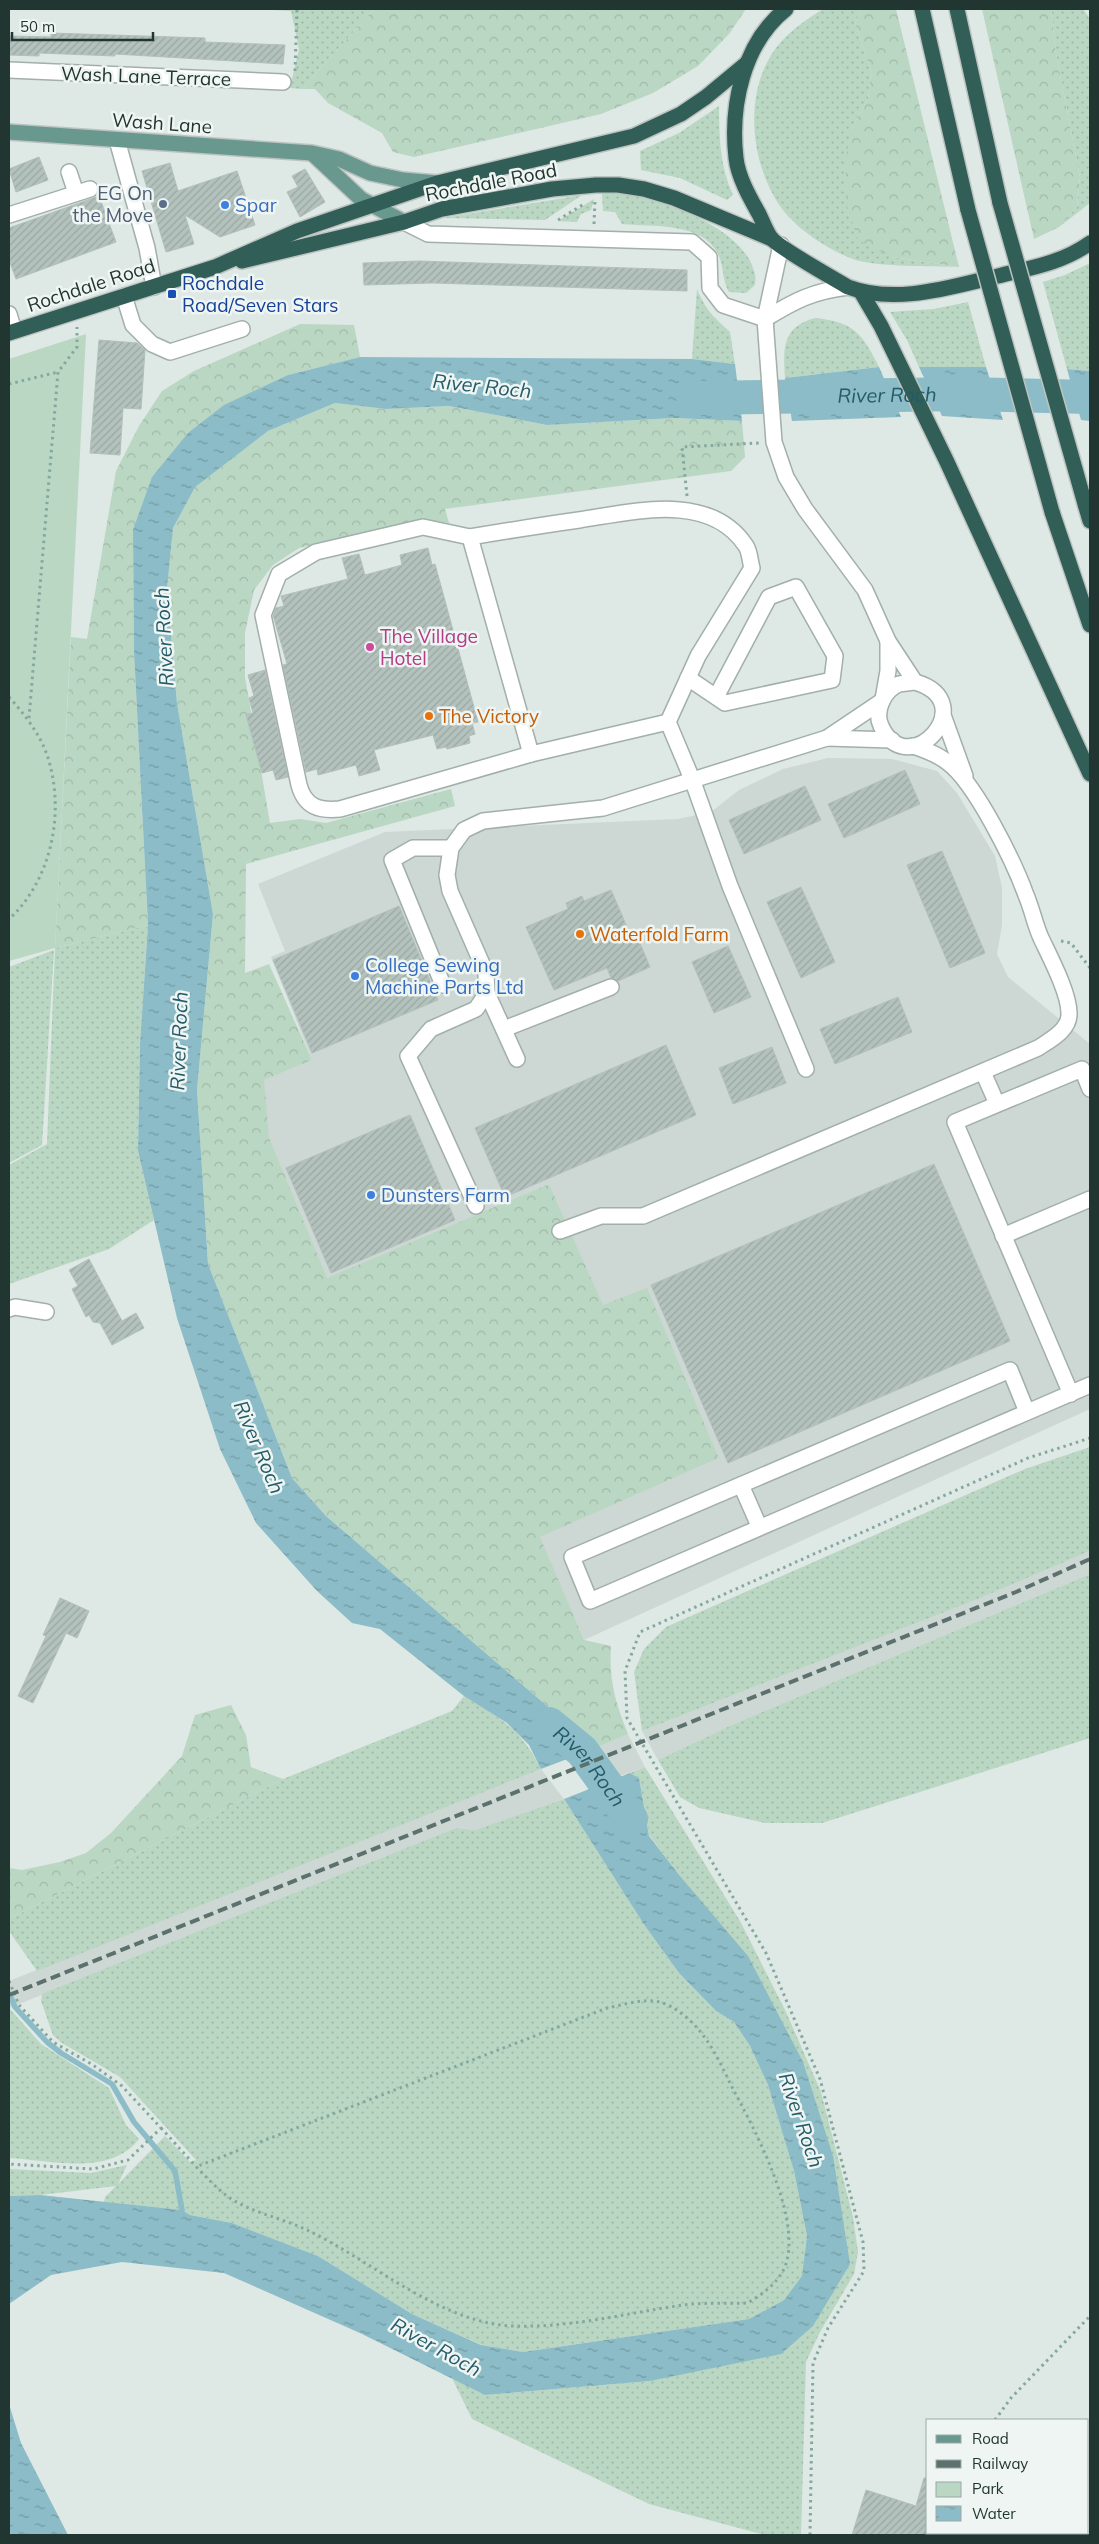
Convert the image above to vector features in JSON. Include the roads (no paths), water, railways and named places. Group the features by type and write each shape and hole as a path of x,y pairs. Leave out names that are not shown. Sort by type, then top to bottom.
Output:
{"highway":[{"path":"957,9 1000,203 1090,521"},
{"path":"776,242 749,196 736,160 735,109 747,63 780,11"},
{"path":"923,12 968,210 1052,512 1090,626"},
{"name":"Rochdale Road","path":"12,332 215,267 297,231 437,183 634,136 680,114 706,97 747,63"},
{"name":"Rochdale Road","path":"215,267 278,254 404,222 442,210 552,189 618,184 674,198 776,242 854,289"},
{"path":"854,289 895,294 935,291 1054,262 1077,252 1090,243"},
{"path":"854,289 881,326 947,462 1090,774"}],"main road":[{"name":"Wash Lane","path":"9,132 312,153 339,159 370,173 403,180 437,183"},
{"path":"312,153 361,199 404,222"}],"street":[{"name":"Wash Lane Terrace","path":"9,70 282,82"},
{"path":"118,140 147,248 154,287"},
{"path":"9,215 83,191 69,172"},
{"path":"404,222 428,234 692,242 709,257 710,288 722,305 764,320"},
{"path":"776,242 764,320 774,442 786,477 805,508 865,590 888,641 915,682"},
{"path":"764,320 805,295 825,289 854,289"},
{"path":"124,296 133,325 152,344 170,352 242,329"},
{"path":"9,314 12,332"},
{"path":"668,722 531,754 340,809 327,810 309,805 302,797 298,785 263,615 279,574 316,552 423,527 470,537 656,508 689,511 716,520 733,532 747,548 752,568 698,656 668,722 692,780 730,886 806,1069"},
{"path":"470,537 531,754"},
{"path":"688,678 716,697 725,703 832,680 835,656 796,587 769,596 716,697"},
{"path":"888,641 888,671 879,711 880,722 892,740"},
{"path":"517,1059 486,993 486,973 450,891 447,875 451,848 464,830 483,820 603,808 827,738 882,700 890,690 900,684 915,682 934,692 942,704 943,715 968,785 1009,855 1026,894 1041,937 1055,965 1070,1014 1062,1032 1038,1048 643,1216 601,1216 560,1231"},
{"path":"913,746 926,742 935,735 941,726 943,715"},
{"path":"827,738 892,740 902,745 913,746 933,753 947,762 968,785"},
{"path":"443,985 392,860 413,848 451,848"},
{"path":"504,1029 611,987"},
{"path":"476,1206 408,1056 431,1028 476,1009 486,993"},
{"path":"1071,1394 955,1122 1082,1069 1090,1089"},
{"path":"982,1072 996,1104"},
{"path":"1003,1236 1090,1199"},
{"path":"9,1309 15,1307 46,1312"},
{"path":"1027,1412 1010,1370 572,1557 590,1601 759,1526 1071,1394 1090,1385"},
{"path":"741,1484 759,1526"}],"water":[{"path":"360,357 692,359 735,364 742,421 674,418 547,425 449,406 386,409 335,403 268,431 195,487 173,528 167,589 177,703 213,914 197,1090 208,1264 292,1478 326,1516 596,1748 541,1769 529,1745 507,1723 464,1696 380,1629 352,1623 317,1591 256,1523 220,1449 177,1318 138,1151 140,1044 148,925 134,652 133,530 152,477 188,433 224,405 288,375"},
{"path":"879,367 901,417 792,421 785,378"},
{"path":"919,367 986,367 1003,420 942,416"},
{"path":"1067,369 1090,371 1090,421 1081,420"},
{"path":"630,1773 639,1778 649,1836 680,1876 748,1956 803,2062 833,2156 850,2264 813,2326 781,2354 650,2381 485,2395 360,2333 224,2273 122,2262 51,2275 9,2304 9,2196 40,2195 182,2210 190,2215 232,2223 318,2256 412,2314 481,2345 523,2352 749,2319 784,2300 802,2276 807,2236 794,2171 768,2085 750,2046 734,2022 716,2011 679,1973 645,1926 564,1799"},
{"path":"9,2404 21,2443 68,2535 11,2535 9,2531"}],"waterway":[{"name":"River Roch","path":"693,398 963,394 1090,397"},
{"name":"River Roch","path":"549,1724 582,1751 631,1819"},
{"path":"9,1993 15,2007 47,2042 61,2053 112,2084 134,2122 175,2171 182,2210 181,2215"}],"railway":[{"path":"9,1995 1016,1592 1090,1559"}],"place":[{"name":"EG On the Move","path":"163,204"},
{"name":"Spar","path":"225,205"},
{"name":"Rochdale Road/Seven Stars","path":"172,294"},
{"name":"The Village Hotel","path":"370,647"},
{"name":"The Victory","path":"429,716"},
{"name":"Waterfold Farm","path":"580,934"},
{"name":"College Sewing Machine Parts Ltd","path":"355,976"},
{"name":"Dunsters Farm","path":"371,1195"}]}
